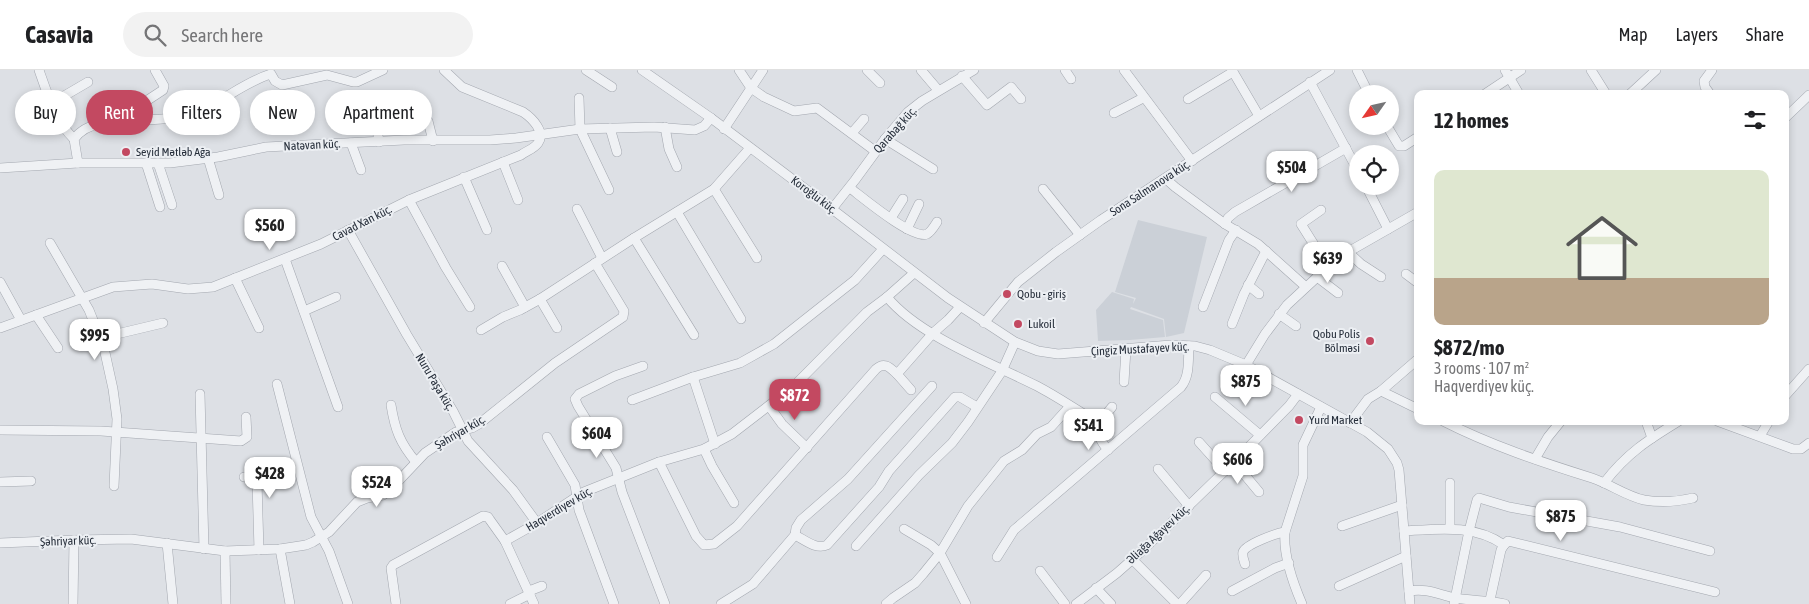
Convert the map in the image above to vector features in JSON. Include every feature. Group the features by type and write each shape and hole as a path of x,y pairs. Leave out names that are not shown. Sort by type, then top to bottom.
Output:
{"street":[{"path":"39,70 47,90"},
{"path":"153,97 163,90 164,86 155,70"},
{"path":"153,120 207,107 271,72 275,81 282,85 327,74 358,82 383,70"},
{"path":"444,70 462,87 523,112 536,125 541,135"},
{"path":"586,70 612,87"},
{"name":"Koroğlu küç.","path":"642,70 711,118 914,273 984,323"},
{"path":"739,70 751,88 764,97 794,111 817,108 875,151"},
{"path":"724,129 763,70"},
{"path":"867,70 880,83"},
{"path":"921,70 938,90"},
{"name":"Qarabağ küç.","path":"832,209 850,188 885,138 908,112 938,90 974,70"},
{"path":"1066,70 1071,79"},
{"path":"1124,70 1143,98 1192,161"},
{"name":"Sona Salmanova küç.","path":"984,323 1007,294 1023,278 1080,235 1330,70"},
{"path":"1357,70 1365,85"},
{"path":"1489,90 1507,74 1521,70"},
{"path":"1591,70 1604,90"},
{"path":"1633,90 1646,74 1656,70"},
{"path":"1707,90 1704,81 1712,70"},
{"path":"1188,99 1233,71 1259,116"},
{"path":"1507,74 1517,90"},
{"path":"962,76 988,105 1011,87 1021,99"},
{"path":"74,90 88,82"},
{"path":"1310,82 1349,154"},
{"path":"1789,114 1809,95"},
{"path":"579,98 580,129 609,190"},
{"path":"1114,113 1143,98"},
{"name":"Natəvan küç.","path":"0,168 78,164 158,163 208,158 266,147 490,140 580,129 665,127 695,130 704,126 711,118"},
{"path":"852,133 864,119"},
{"path":"665,127 669,149 677,167"},
{"path":"610,128 617,152"},
{"path":"74,139 86,130"},
{"path":"70,135 74,139 78,164"},
{"path":"378,135 379,142"},
{"path":"432,135 433,141"},
{"name":"Cavad Xan küç.","path":"0,328 100,291 123,286 152,284 188,289 213,287 285,259 409,200 534,148 539,142 541,135"},
{"path":"1392,135 1399,146 1404,146 1414,140"},
{"path":"885,138 933,169"},
{"path":"351,143 361,170"},
{"path":"481,330 540,299 714,189 750,148"},
{"path":"1225,224 1234,212 1346,148"},
{"path":"208,158 219,195"},
{"path":"503,162 518,200"},
{"path":"146,163 160,206"},
{"path":"158,163 172,205"},
{"path":"464,177 487,230"},
{"path":"1166,179 1225,224 1250,238 1306,287"},
{"path":"850,188 907,229 925,234 929,233 937,222"},
{"path":"1043,188 1080,235"},
{"path":"714,189 756,258"},
{"path":"1371,195 1388,229"},
{"path":"891,218 904,199"},
{"path":"409,200 446,268 470,307"},
{"path":"907,229 919,204"},
{"path":"577,209 598,261"},
{"path":"1321,210 1301,224 1328,266"},
{"path":"677,212 741,319"},
{"path":"1246,365 1279,314 1328,266 1348,252 1414,214"},
{"name":"Nuru Paşa küç.","path":"348,230 426,368 453,411 468,441 513,490 537,523"},
{"path":"1203,307 1229,240 1236,230"},
{"path":"634,238 694,335"},
{"path":"50,243 89,310 100,338 113,389 117,433 114,486"},
{"path":"632,400 693,377 740,363 774,344 855,280 883,249"},
{"path":"1232,324 1248,285 1266,251"},
{"path":"1348,252 1361,264 1381,276"},
{"path":"285,259 338,407"},
{"name":"Şəhriyar küç.","path":"0,543 131,539 225,551 280,549 306,545 329,532 357,502 383,495 395,487 416,462 446,438 479,424 555,363 623,317 624,311 598,261"},
{"path":"502,266 525,307"},
{"name":"Haqverdiyev küç.","path":"505,541 537,523 577,496 660,462 715,444 732,434 805,376 867,312 914,273"},
{"path":"1406,274 1414,280"},
{"path":"1317,277 1338,294"},
{"path":"235,278 259,328"},
{"path":"0,282 21,320"},
{"path":"1248,285 1260,294"},
{"path":"304,312 336,297"},
{"path":"887,297 901,312 932,333 1037,386 1099,423"},
{"path":"540,299 557,328"},
{"path":"897,374 932,333 948,320 960,306"},
{"path":"1279,314 1296,326"},
{"path":"36,315 58,348"},
{"name":"Çingiz Mustafayev küç.","path":"984,323 1015,342 1038,351 1058,354 1171,345 1210,350 1246,365 1377,440 1393,455 1398,470 1410,604"},
{"path":"100,338 163,324"},
{"path":"856,546 919,475 952,443 1002,370 1015,342"},
{"path":"997,557 1014,530 1181,387 1187,375 1189,346"},
{"path":"1124,382 1126,349"},
{"path":"1350,423 1368,399 1381,391 1414,362"},
{"path":"660,462 696,536 704,545 709,545 723,538 737,526 876,368 886,365 911,390"},
{"path":"643,366 615,376 580,394 575,399 616,468 622,492 665,604"},
{"path":"1789,392 1809,369"},
{"path":"693,377 715,444"},
{"path":"277,384 311,517 329,551 348,604"},
{"path":"722,604 753,584 795,535 796,528 801,520 848,479 932,386"},
{"path":"1381,391 1414,407"},
{"path":"200,394 204,549"},
{"name":"Əliağa Ağayev küç.","path":"1076,604 1132,559 1189,506 1234,462 1298,394"},
{"path":"1215,396 1260,435"},
{"path":"795,535 814,546 824,547 827,545 879,487 889,471 955,397 960,397 977,407"},
{"path":"391,406 402,444 416,462"},
{"path":"769,406 782,424 807,448"},
{"path":"886,604 915,583 940,553 968,506 1004,461 1022,450 1036,434 1051,427 1070,406"},
{"path":"1108,450 1100,440 1098,429 1099,423 1112,407"},
{"path":"1302,604 1284,540 1303,476 1303,445 1321,407"},
{"path":"0,430 117,433 245,440 247,437 246,417"},
{"path":"1451,425 1474,436 1604,483 1632,496 1673,503 1693,498"},
{"path":"1536,459 1548,437 1558,425"},
{"path":"1647,425 1652,438"},
{"path":"1604,483 1623,460 1673,425"},
{"path":"1728,425 1793,449 1801,449 1809,443"},
{"path":"1760,436 1767,425"},
{"path":"547,437 577,490 578,510 614,604"},
{"path":"1199,442 1225,471"},
{"path":"704,448 712,466 734,503"},
{"path":"1234,462 1259,492"},
{"path":"1158,469 1189,506"},
{"path":"244,477 254,478 257,482 259,550"},
{"path":"0,482 31,481"},
{"path":"1450,483 1450,528"},
{"path":"1455,601 1469,531 1479,498 1509,507 1620,527 1710,551"},
{"path":"1342,526 1402,505"},
{"path":"396,604 391,568 393,565 483,516 488,517 505,541 534,604"},
{"path":"1404,531 1450,528 1469,531 1496,540 1504,545"},
{"path":"904,529 931,545 940,553 966,604"},
{"path":"1245,564 1242,555 1246,549 1272,535 1285,532"},
{"path":"73,604 74,540"},
{"path":"1490,600 1501,550 1508,541 1715,592"},
{"path":"167,543 173,604"},
{"path":"280,549 290,604"},
{"path":"225,551 226,604"},
{"path":"1340,586 1406,556"},
{"path":"1132,559 1179,604 1206,575"},
{"path":"1232,591 1274,568 1289,563"},
{"path":"1040,571 1065,604"},
{"path":"510,604 542,586"},
{"path":"1096,588 1111,604"},
{"path":"1409,591 1421,589 1455,601 1490,600 1505,604"}],"shaded area":[{"path":"1138,220 1207,237 1184,333 1166,337 1164,319 1131,307 1130,309 1163,320 1165,337 1098,341 1096,310 1112,292 1134,299 1133,304 1136,298 1115,292"}],"place":[{"name":"Seyid Mətləb Ağa","path":"126,152"},
{"name":"Qobu - giriş","path":"1007,294"},
{"name":"Lukoil","path":"1018,324"},
{"name":"Qobu Polis Bölməsi","path":"1370,341"},
{"name":"Yurd Market","path":"1299,420"}]}
